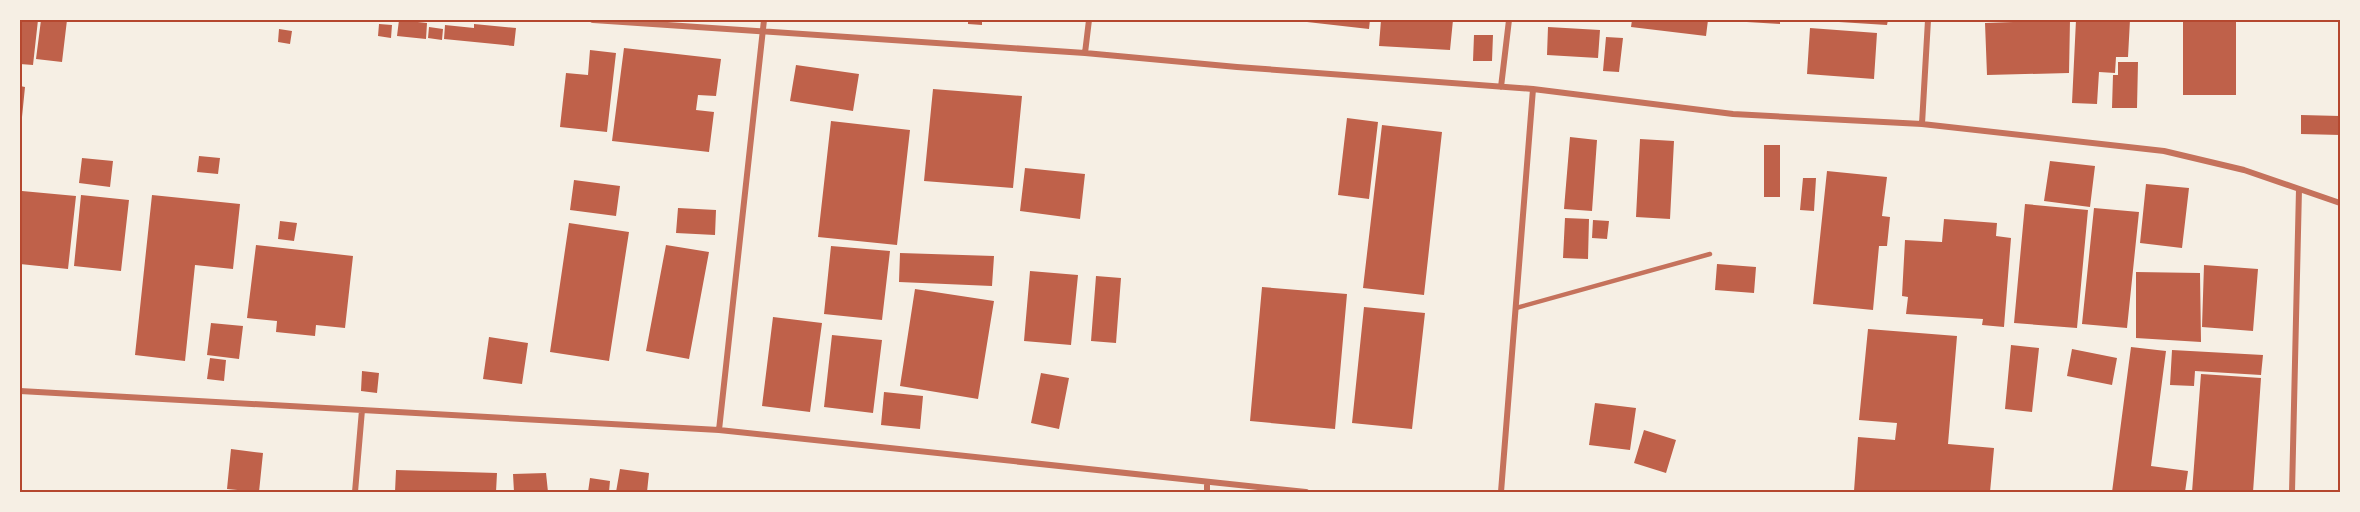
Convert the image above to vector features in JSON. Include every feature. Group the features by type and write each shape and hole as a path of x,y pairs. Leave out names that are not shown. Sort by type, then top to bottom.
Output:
{"street":[{"path":"593,20 1085,52 1236,67 1533,89 1732,114 1922,124 2164,152 2244,170 2340,203"},
{"path":"719,430 764,20"},
{"path":"1085,52 1089,20"},
{"path":"1501,87 1509,20"},
{"path":"1922,124 1929,20"},
{"path":"1501,492 1533,89"},
{"path":"2292,492 2298,189"},
{"path":"20,391 719,430 1306,492"},
{"path":"355,492 362,410"},
{"path":"1207,492 1208,483"}],"lane":[{"path":"1516,308 1710,254"}],"building":[{"path":"20,20 38,20 33,65 20,64"},
{"path":"41,20 67,20 62,62 36,59"},
{"path":"399,20 427,23 426,39 397,36"},
{"path":"968,20 982,20 982,25 968,24"},
{"path":"1308,20 1370,20 1369,29 1307,22"},
{"path":"1381,20 1453,20 1450,50 1379,46"},
{"path":"1632,20 1708,20 1706,36 1631,27"},
{"path":"1780,20 1780,24 1730,21"},
{"path":"1823,20 1888,20 1887,25"},
{"path":"2070,20 2069,73 1987,75 1985,23"},
{"path":"2076,20 2130,20 2128,57 2116,57 2115,73 2099,72 2097,104 2072,103"},
{"path":"2183,22 2236,22 2236,95 2183,95"},
{"path":"379,24 392,25 391,38 378,36"},
{"path":"474,24 516,28 514,46 444,39 445,25 474,28"},
{"path":"429,27 443,29 442,40 428,38"},
{"path":"1548,27 1600,30 1598,58 1547,55"},
{"path":"1810,28 1877,33 1874,79 1807,74"},
{"path":"279,29 292,31 290,44 278,42"},
{"path":"1474,35 1493,35 1492,61 1473,61"},
{"path":"1606,37 1623,38 1619,72 1603,71"},
{"path":"624,48 721,59 716,96 698,95 696,110 714,112 709,152 612,141"},
{"path":"590,50 616,53 607,132 560,127 566,73 588,75"},
{"path":"2118,62 2138,62 2137,108 2112,108 2113,75 2118,75"},
{"path":"796,65 859,74 853,111 790,101"},
{"path":"20,86 25,87 21,127 20,127"},
{"path":"933,89 1022,96 1013,188 924,181"},
{"path":"2301,115 2340,116 2340,135 2301,134"},
{"path":"1347,118 1378,122 1369,199 1338,195"},
{"path":"831,121 910,130 897,245 818,237"},
{"path":"1382,125 1442,132 1424,295 1363,288"},
{"path":"1570,137 1597,140 1592,211 1564,209"},
{"path":"1640,139 1674,141 1670,219 1636,217"},
{"path":"1764,145 1780,145 1780,197 1764,197"},
{"path":"199,156 220,158 218,174 197,172"},
{"path":"82,158 113,161 110,187 79,183"},
{"path":"2050,161 2095,166 2090,207 2044,201"},
{"path":"1025,168 1085,174 1080,219 1020,211"},
{"path":"1827,171 1887,177 1882,216 1890,217 1887,246 1879,246 1873,310 1813,304"},
{"path":"1803,178 1816,178 1814,211 1800,210"},
{"path":"574,180 620,186 616,216 570,210"},
{"path":"2146,184 2189,188 2182,248 2140,243"},
{"path":"22,191 76,196 68,269 20,264"},
{"path":"81,195 129,200 121,271 74,266"},
{"path":"152,195 240,204 233,269 195,265 185,361 135,355"},
{"path":"2025,204 2088,210 2077,328 2014,323"},
{"path":"678,208 716,210 715,235 676,233"},
{"path":"2094,208 2139,212 2127,328 2082,324"},
{"path":"1565,218 1589,219 1588,259 1563,258"},
{"path":"1944,219 1997,223 1996,236 2011,238 2004,327 1982,325 1983,319 1906,314 1908,297 1902,296 1905,240 1942,242"},
{"path":"1593,220 1609,221 1607,239 1592,238"},
{"path":"280,221 297,223 294,241 278,239"},
{"path":"569,223 629,232 609,361 550,352"},
{"path":"256,245 353,256 345,328 316,325 315,336 276,332 277,321 247,318"},
{"path":"666,245 709,252 689,359 646,351"},
{"path":"831,246 890,251 882,320 824,314"},
{"path":"900,253 994,256 992,286 899,282"},
{"path":"1717,264 1756,267 1754,293 1715,290"},
{"path":"2204,265 2258,269 2253,331 2202,327"},
{"path":"1030,271 1078,275 1071,345 1024,341"},
{"path":"2136,272 2200,273 2201,342 2136,338"},
{"path":"1096,276 1121,278 1116,343 1091,341"},
{"path":"1262,287 1347,294 1335,429 1250,421"},
{"path":"915,289 994,301 978,399 900,386"},
{"path":"1364,307 1425,313 1412,429 1352,423"},
{"path":"773,317 822,323 810,412 762,406"},
{"path":"211,323 243,326 239,359 207,355"},
{"path":"1868,329 1957,336 1948,444 1994,448 1990,492 1854,491 1858,437 1895,440 1897,423 1859,420"},
{"path":"832,335 882,340 873,413 824,407"},
{"path":"489,337 528,343 522,384 483,379"},
{"path":"2011,345 2039,348 2032,412 2005,409"},
{"path":"2131,347 2166,351 2151,466 2188,471 2185,492 2112,492"},
{"path":"2072,349 2117,358 2112,385 2067,376"},
{"path":"2172,350 2263,355 2261,375 2195,371 2194,386 2170,385"},
{"path":"210,358 226,360 224,381 207,379"},
{"path":"362,371 379,373 377,393 361,391"},
{"path":"1041,373 1069,378 1059,429 1031,423"},
{"path":"2201,374 2261,378 2253,492 2192,492"},
{"path":"884,392 923,396 920,429 881,425"},
{"path":"1595,403 1636,408 1630,450 1589,445"},
{"path":"1644,430 1676,440 1666,473 1634,463"},
{"path":"231,449 263,453 259,492 227,489"},
{"path":"620,469 649,473 647,492 616,492"},
{"path":"396,470 497,473 496,492 395,492"},
{"path":"546,473 548,492 514,492 513,474"},
{"path":"590,478 610,481 609,492 588,492"}]}
